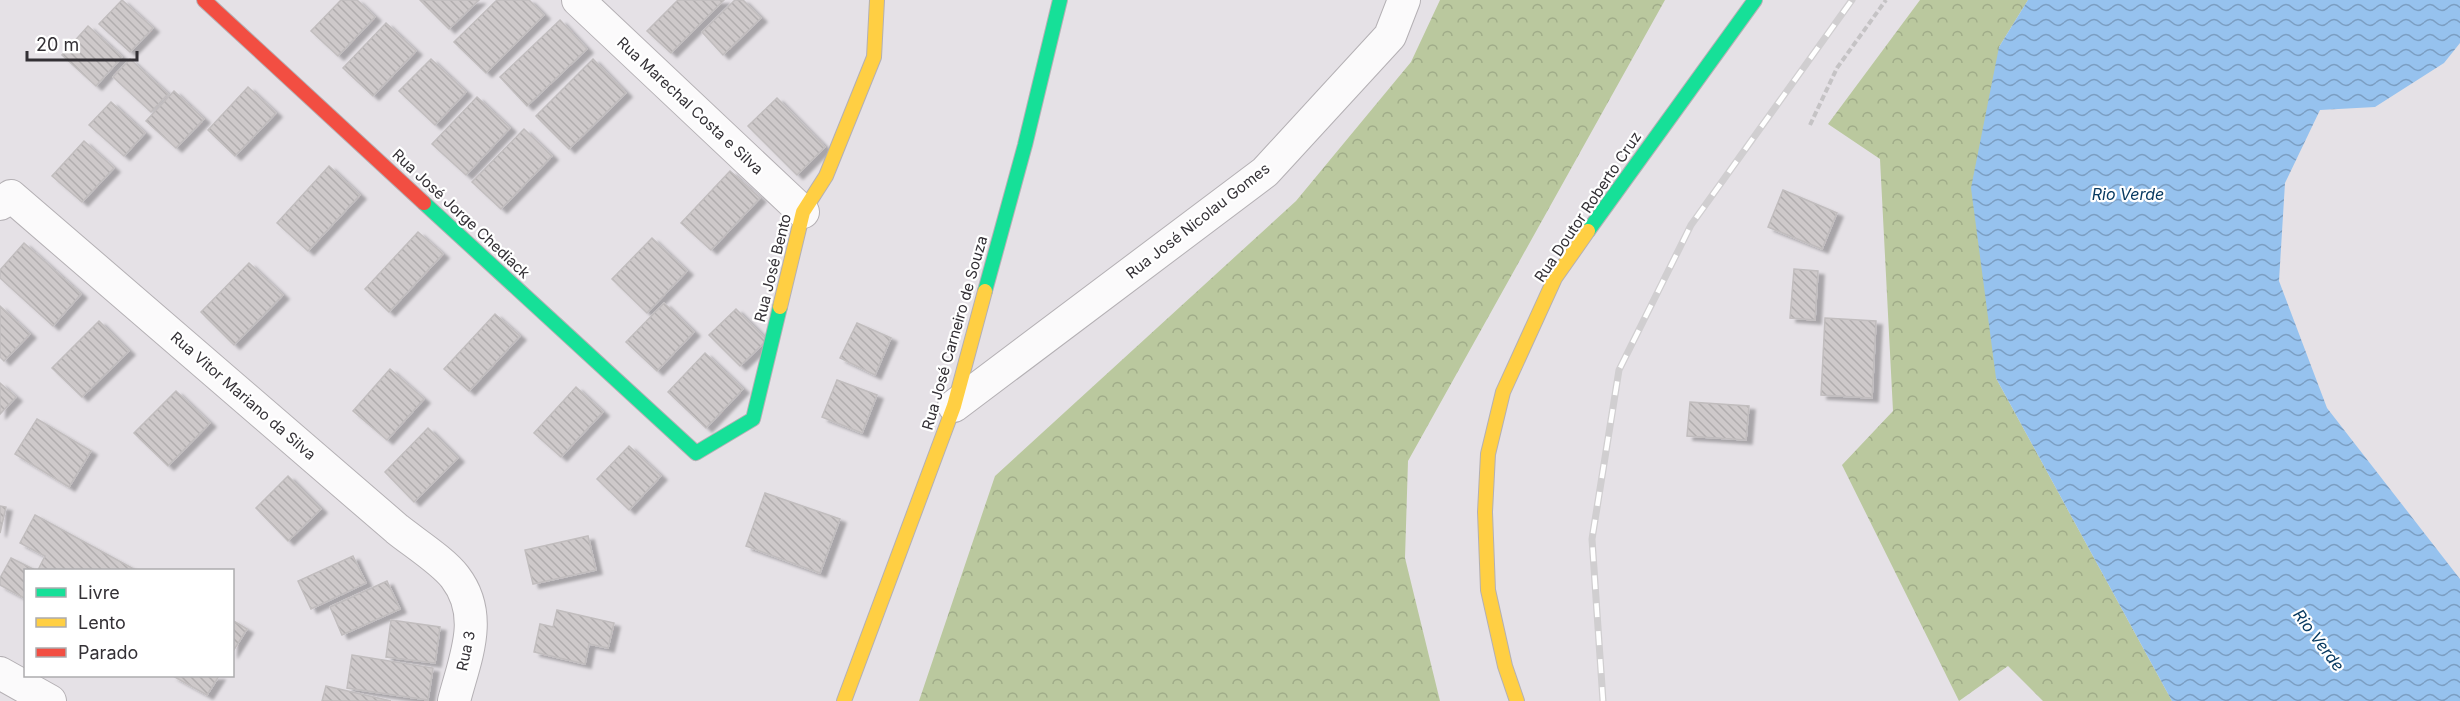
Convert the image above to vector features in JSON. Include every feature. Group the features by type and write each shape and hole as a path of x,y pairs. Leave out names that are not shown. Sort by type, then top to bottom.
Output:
{"street":[{"name":"Rua José Jorge Chediack","path":"204,0 696,453"},
{"name":"Rua Marechal Costa e Silva","path":"578,0 803,212"},
{"name":"Rua José Bento","path":"696,453 753,419 803,212 825,176 874,57 877,0"},
{"name":"Rua José Carneiro de Souza","path":"844,701 954,406 1025,145 1060,0"},
{"name":"Rua José Nicolau Gomes","path":"954,406 1265,172 1389,36 1404,0"},
{"name":"Rua Doutor Roberto Cruz","path":"1517,701 1505,666 1488,579 1485,512 1488,454 1503,393 1555,278 1755,0"},
{"name":"Rua Vitor Mariano da Silva","path":"5,200 454,575 469,601"},
{"name":"Rua 3","path":"454,701 470,640 469,601"},
{"path":"0,673 50,701"}],"path":[{"path":"1810,125 1837,68 1886,0"}],"green space":[{"path":"1440,0 1665,0 1408,461 1405,558 1440,701 919,701 995,476 1296,201 1411,62"},
{"path":"1920,0 2028,0 1999,47 1996,378 2172,701 2043,701 2008,666 1959,701 1842,465 1893,411 1880,159 1828,124"}],"water":[{"name":"Rio Verde","path":"2028,0 2460,0 2460,43 2444,63 2375,107 2320,110 2285,183 2279,281 2327,408 2460,579 2460,701 2172,701 1996,378 1971,188 1999,47"}],"building":[{"path":"122,0 153,28 130,52 99,24"},
{"path":"341,0 357,0 375,17 338,56 311,31"},
{"path":"420,0 479,0 449,29"},
{"path":"497,0 529,0 544,15 486,73 454,42"},
{"path":"678,0 724,0 671,53 647,31"},
{"path":"735,0 743,0 761,18 723,55 702,32"},
{"path":"560,20 587,49 527,106 500,77"},
{"path":"386,23 416,51 373,96 343,68"},
{"path":"88,26 122,57 96,86 62,55"},
{"path":"130,59 168,94 151,112 113,77"},
{"path":"431,59 466,92 435,125 399,91"},
{"path":"593,59 626,93 569,149 536,116"},
{"path":"248,87 276,113 235,156 208,130"},
{"path":"174,91 204,119 176,148 146,121"},
{"path":"477,97 510,128 466,175 432,144"},
{"path":"777,98 825,147 797,175 748,126"},
{"path":"111,102 145,133 124,156 89,125"},
{"path":"524,129 552,156 501,209 472,182"},
{"path":"84,141 114,168 82,202 52,176"},
{"path":"329,166 360,195 308,251 277,223"},
{"path":"730,171 760,198 711,250 681,223"},
{"path":"1783,190 1837,213 1822,249 1768,227"},
{"path":"418,232 443,254 389,312 365,289"},
{"path":"652,238 687,271 647,313 612,279"},
{"path":"24,243 81,294 53,326 0,278 0,270"},
{"path":"249,263 283,295 234,345 201,312"},
{"path":"1794,269 1818,271 1815,320 1790,318"},
{"path":"664,303 694,332 657,371 626,342"},
{"path":"0,306 30,334 4,361 0,357"},
{"path":"736,309 767,340 740,366 709,335"},
{"path":"495,314 520,336 469,391 444,369"},
{"path":"1825,318 1876,321 1872,398 1821,395"},
{"path":"99,321 129,351 82,397 52,368"},
{"path":"857,323 891,338 875,375 840,358"},
{"path":"705,353 743,389 706,428 668,392"},
{"path":"390,369 424,399 387,440 353,411"},
{"path":"837,380 877,395 862,433 822,417"},
{"path":"0,383 16,397 0,414"},
{"path":"576,387 603,412 561,457 534,433"},
{"path":"176,391 210,423 168,466 134,433"},
{"path":"1690,402 1749,406 1746,440 1687,436"},
{"path":"37,419 91,451 69,487 15,454"},
{"path":"428,428 458,458 414,502 385,472"},
{"path":"629,446 661,476 629,510 597,479"},
{"path":"288,476 321,509 288,541 256,508"},
{"path":"765,493 840,519 820,573 746,546"},
{"path":"0,506 6,507 0,533"},
{"path":"35,515 132,568 38,569 45,556 20,543"},
{"path":"588,536 596,570 533,584 525,550"},
{"path":"353,556 366,583 311,609 298,581"},
{"path":"11,558 33,569 24,569 24,598 0,585 0,578"},
{"path":"387,581 400,609 342,635 330,607"},
{"path":"557,610 614,623 608,648 589,644 585,664 534,652 540,624 553,627"},
{"path":"391,620 440,627 435,663 386,657"},
{"path":"234,621 247,629 234,650"},
{"path":"352,655 433,668 428,700 347,688"},
{"path":"175,677 218,677 207,695"},
{"path":"326,686 391,701 322,701"}],"railway":[{"path":"1603,701 1592,539 1619,370 1691,225 1852,0"}],"traffic: fast":[{"path":"985,291 1025,145 1060,0"},
{"path":"1588,231 1755,0"},
{"path":"424,203 696,453 753,419 780,307"}],"traffic: slow":[{"path":"780,307 803,212 826,176 874,57 877,0"},
{"path":"1517,701 1505,666 1488,590 1485,512 1488,454 1503,392 1555,278 1588,231"},
{"path":"844,701 954,406 985,291"}],"traffic: jam":[{"path":"204,0 424,203"}]}
